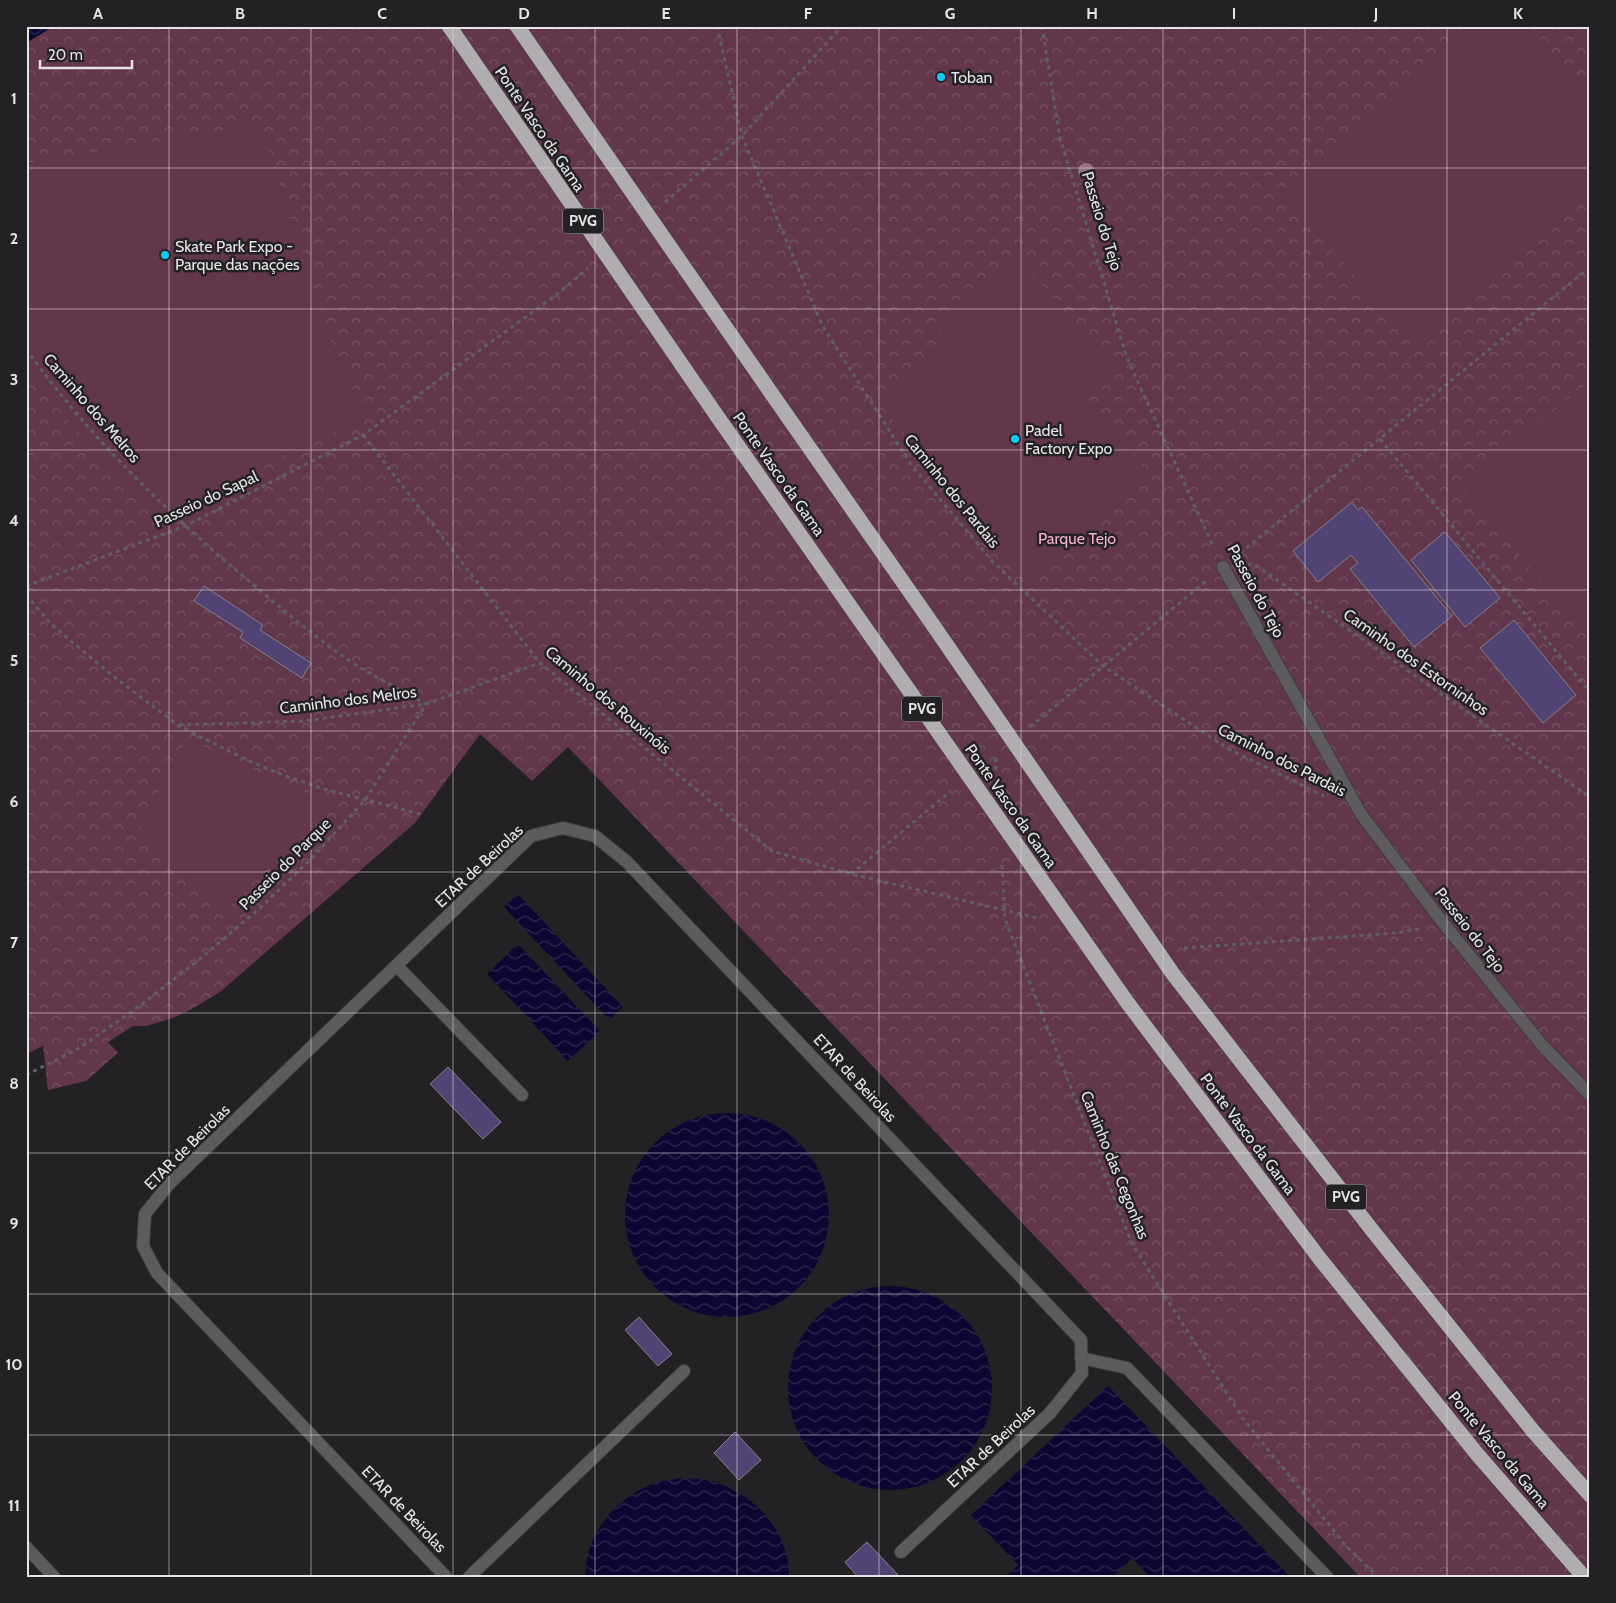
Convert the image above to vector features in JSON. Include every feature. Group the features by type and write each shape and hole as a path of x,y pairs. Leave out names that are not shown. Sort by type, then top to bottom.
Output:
{"highway":[{"name":"Ponte Vasco da Gama","path":"449,26 717,416 1127,1002 1320,1259 1477,1454 1584,1577"},
{"name":"PVG","path":"517,26 766,388 939,633 1173,974 1372,1230 1533,1431 1590,1495"}],"street":[{"name":"Passeio do Tejo","path":"1223,567 1361,814 1444,924 1542,1046 1590,1095"},
{"name":"ETAR de Beirolas","path":"446,1577 157,1273 143,1246 145,1214 169,1184 531,836 563,828 595,836 627,862 1081,1340 1082,1373 1050,1413 901,1552"},
{"path":"397,966 522,1094"},
{"path":"1081,1358 1127,1368 1327,1577"},
{"path":"468,1577 684,1371"},
{"path":"26,1547 54,1577"}],"path":[{"name":"Caminho dos Pardais","path":"717,26 742,136 823,327 912,466 993,562 1103,666 1228,748 1326,796"},
{"name":"Passeio do Tejo","path":"1042,26 1060,138 1127,358 1223,567"},
{"name":"Caminho dos Melros","path":"26,349 48,379 118,461 210,550 351,662 426,704"},
{"name":"Passeio do Sapal","path":"26,586 185,526 363,434"},
{"name":"Caminho dos Rouxinóis","path":"363,434 540,663 772,850 851,874"},
{"path":"1380,439 1590,692"},
{"name":"Caminho dos Estorninhos","path":"1223,567 1254,564 1590,797"},
{"path":"26,595 52,625 113,676 178,726 215,745 283,775 324,789 420,814"},
{"path":"426,704 540,663"},
{"name":"Caminho dos Melros","path":"178,726 304,721 426,704"},
{"name":"Passeio do Parque","path":"26,1075 76,1050 130,1013 195,963 259,909 311,859 365,800 426,704"},
{"path":"995,755 996,774"},
{"name":"Caminho das Cegonhas","path":"1001,862 1004,919 1132,1244 1244,1420 1347,1547 1378,1577"}],"green space":[{"name":"Parque Tejo","path":"54,26 1590,26 1590,1577 1360,1577 568,747 532,781 480,734 415,823 220,992 175,1017 147,1026 133,1026 108,1042 118,1053 86,1081 48,1090 43,1046 26,1054 26,43"},
{"path":"1472,26 1527,26 1590,93 1590,192 1422,348 1285,200"},
{"name":"Skate Park Expo - Parque das nações","path":"260,124 333,346 365,415 160,519 84,440 26,369 26,164"},
{"name":"Padel Factory Expo","path":"1016,254 1113,368 1082,394 1152,477 1029,581 877,401 948,342 933,324"},
{"path":"1590,381 1590,640 1462,486"},
{"path":"187,738 256,772 328,800 225,913 140,827"}],"water":[{"path":"26,26 54,26 26,43"},
{"path":"518,894 623,1007 609,1020 504,907"},
{"path":"518,944 600,1031 568,1061 487,974"},
{"path":"717,1113 737,1113 766,1120 792,1136 806,1150 822,1176 829,1205 829,1225 822,1254 806,1280 792,1294 766,1310 757,1313 737,1317 717,1317 688,1310 662,1294 648,1280 632,1254 629,1245 625,1225 625,1205 632,1176 648,1150 662,1136 688,1120 697,1117"},
{"path":"880,1286 900,1286 929,1293 955,1309 969,1323 985,1349 992,1378 992,1398 985,1427 969,1453 955,1467 929,1483 920,1486 900,1490 880,1490 851,1483 825,1467 811,1453 795,1427 792,1418 788,1398 788,1378 795,1349 811,1323 825,1309 851,1293 860,1290"},
{"path":"1108,1386 1290,1577 1150,1577 1132,1558 1113,1577 1006,1577 1018,1565 971,1515"},
{"path":"681,1478 705,1479 724,1485 753,1503 765,1515 783,1544 788,1560 789,1577 585,1577 587,1557 592,1542 598,1530 613,1510 632,1494 643,1488 658,1482"}],"building":[{"path":"1352,502 1358,510 1362,507 1452,616 1414,647 1350,569 1358,563 1351,555 1318,582 1293,551"},
{"path":"1445,532 1500,598 1465,627 1411,560"},
{"path":"204,586 263,625 260,630 311,663 302,678 240,638 243,632 194,601"},
{"path":"1514,620 1576,695 1543,723 1480,648"},
{"path":"448,1067 501,1122 483,1139 430,1084"},
{"path":"639,1317 672,1354 658,1366 625,1330"},
{"path":"735,1432 761,1460 739,1480 714,1453"},
{"path":"867,1542 900,1577 858,1577 845,1562"}],"place":[{"name":"Toban","path":"941,77"},
{"name":"Skate Park Expo - Parque das nações","path":"165,255"},
{"name":"Padel Factory Expo","path":"1015,439"}]}
